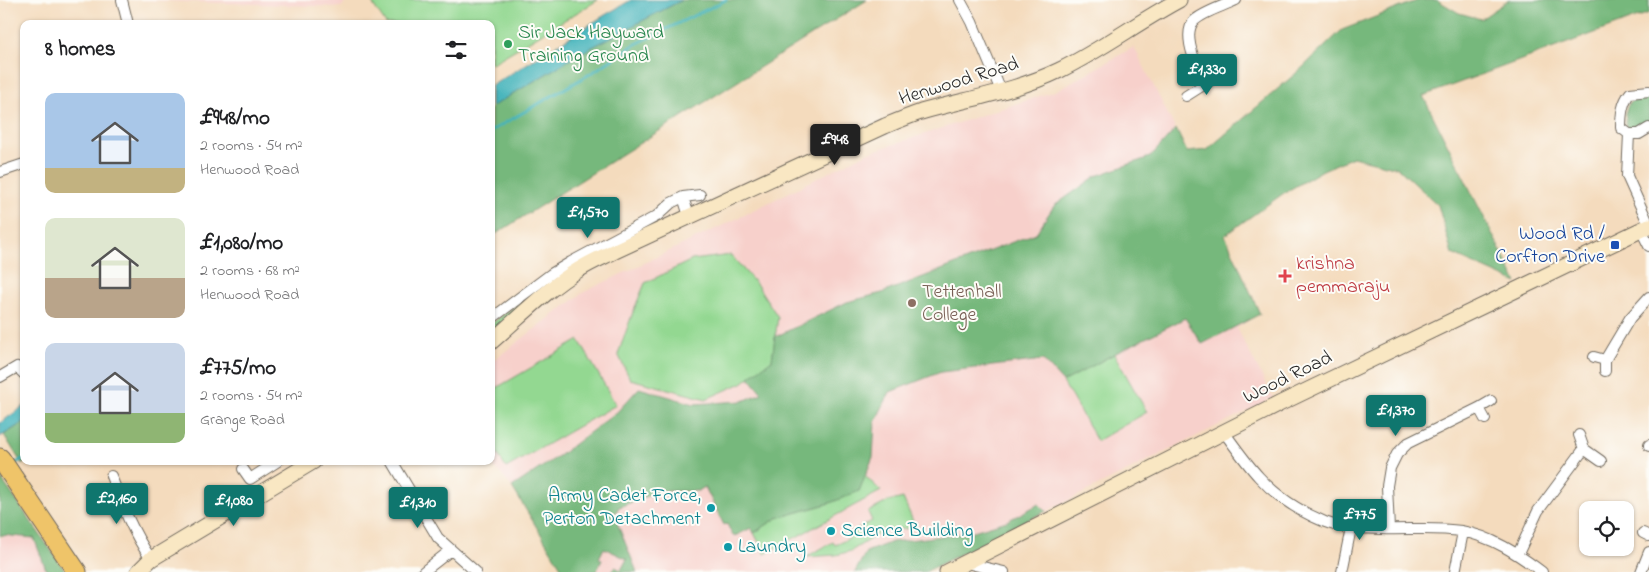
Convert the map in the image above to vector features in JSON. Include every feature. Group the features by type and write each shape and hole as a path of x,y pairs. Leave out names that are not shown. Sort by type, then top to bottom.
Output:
{"highway":[{"path":"0,458 77,572"}],"main road":[{"name":"Henwood Road","path":"495,339 538,301 580,269 689,216 885,126 918,113 1001,91 1040,79 1061,70 1178,0"},
{"name":"Wood Road","path":"947,572 1281,402 1646,227"},
{"path":"138,572 151,559 302,465"}],"street":[{"path":"122,0 127,20"},
{"path":"960,0 972,22 1001,91"},
{"path":"1203,84 1190,44 1189,30 1193,22 1199,18 1236,0"},
{"path":"1186,96 1203,84 1216,78"},
{"path":"1649,91 1630,93 1626,99 1621,116 1622,128 1629,134 1639,134 1649,128"},
{"path":"1629,134 1627,176 1646,227 1649,246"},
{"path":"0,172 20,165"},
{"path":"495,316 551,274 657,216 671,203 683,196 700,194"},
{"path":"683,196 689,216"},
{"path":"1605,371 1600,358 1630,318 1649,297"},
{"path":"0,377 17,367 20,370"},
{"path":"1390,530 1387,486 1390,468 1397,454 1408,443 1491,401"},
{"path":"1479,408 1485,419"},
{"path":"1224,432 1259,478 1284,499 1304,512 1326,522 1350,528 1463,532 1483,537 1518,554 1542,572"},
{"path":"1579,435 1584,449 1601,461"},
{"path":"1518,554 1538,511 1584,449"},
{"path":"243,469 250,479 272,465"},
{"path":"394,465 438,538 476,572"},
{"path":"110,476 123,509 151,559"},
{"path":"1342,572 1350,528"},
{"path":"1455,572 1463,532"},
{"path":"423,572 451,550"},
{"path":"1641,572 1649,552"},
{"path":"966,563 1004,572"}],"shaded area":[{"path":"132,0 348,0 341,7"},
{"name":"Tettenhall College","path":"1134,47 1187,152 1260,313 1237,328 1273,398 925,572 564,572 512,487 493,465 495,465 495,359 584,292 867,153 1055,91"},
{"path":"29,519 66,572 0,572 0,538"}],"green space":[{"name":"Sir Jack Hayward Training Ground","path":"370,0 598,0 495,62 495,20 383,20"},
{"path":"682,0 867,0 495,234 495,105 579,54"},
{"path":"1419,0 1437,0 1459,13 1481,19 1509,0 1649,0 1649,13 1423,96 1517,283 1452,254 1438,205 1398,168 1353,157 1323,170 1284,193 1225,235 1260,314 1202,344 1185,318 1063,382 1043,360 941,372 890,392 875,422 873,457 859,491 830,503 777,518 754,533 751,528 733,536 727,524 724,525 705,487 698,491 660,491 619,507 614,515 637,572 612,572 615,567 621,570 627,559 604,548 599,558 602,560 596,572 564,572 512,487 560,455 617,412 639,388 694,404 743,401 762,393 749,377 772,360 775,337 847,302 882,293 1036,233 1054,206 1096,176 1150,157 1176,129 1187,152 1207,150 1302,68 1342,30"},
{"path":"1649,96 1649,124 1634,131 1626,127 1626,114 1631,101 1636,98"},
{"path":"731,255 757,285 778,317 772,360 742,383 706,399 630,379 618,354 645,283 692,260"},
{"path":"552,279 495,329 495,321"},
{"path":"579,340 616,405 506,468 495,450 495,389"},
{"path":"1114,354 1147,412 1097,441 1063,382"},
{"path":"20,425 20,461 4,435"},
{"path":"865,476 881,491 765,554 754,533 777,518 830,503 859,491"},
{"path":"0,477 66,572 47,572 34,538 0,536"},
{"path":"903,498 916,528 885,530 851,551 836,555 806,557 833,542 835,545 850,538 848,534 872,521 868,512 887,502"},
{"path":"1039,504 1046,511 925,572 855,572 866,552 892,542 967,533 1007,521"}],"water":[{"path":"631,0 682,0 579,54 495,105 495,84"},
{"path":"20,409 20,424 0,437 0,423"}],"waterway":[{"path":"495,129 590,74 634,45 726,0"},
{"path":"13,465 20,461"}],"place":[{"name":"Sir Jack Hayward Training Ground","path":"508,44"},
{"name":"Wood Rd / Corfton Drive","path":"1615,245"},
{"name":"krishna pemmaraju","path":"1285,276"},
{"name":"Tettenhall College","path":"912,303"},
{"name":"Army Cadet Force, Perton Detachment","path":"711,508"},
{"name":"Science Building","path":"831,531"},
{"name":"Laundry","path":"728,547"}]}
